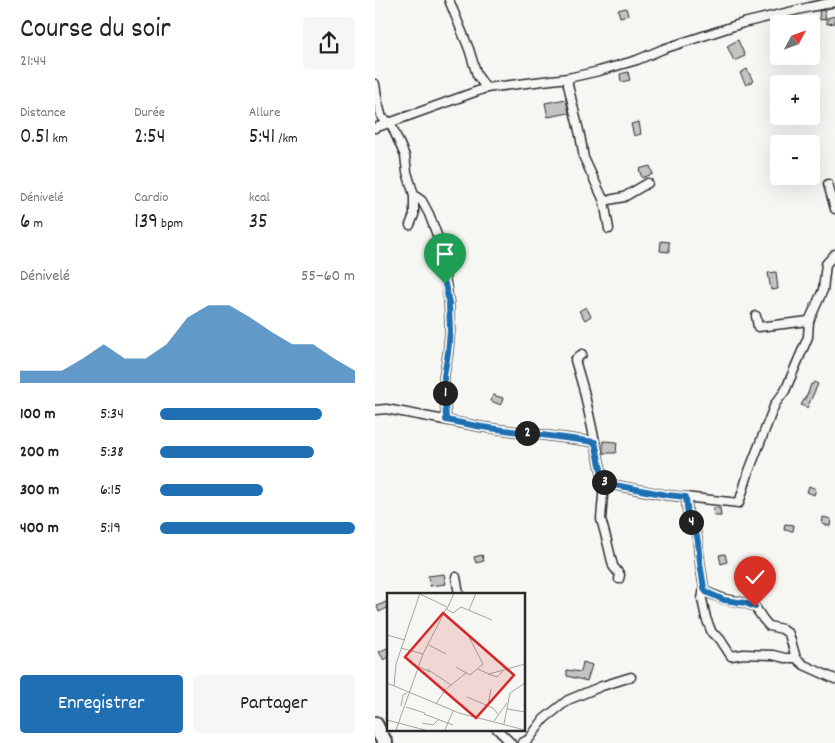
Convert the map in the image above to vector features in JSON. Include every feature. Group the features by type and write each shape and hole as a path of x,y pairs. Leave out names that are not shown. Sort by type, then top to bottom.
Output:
{"highway":[{"path":"375,724 385,743"}],"street":[{"path":"449,0 469,49 477,75 486,88"},
{"path":"375,128 486,88 568,78 624,64 743,23 835,2"},
{"path":"568,78 584,158 604,201 609,229"},
{"path":"375,84 379,113 382,118 390,122 405,156 407,172 414,195 414,215 410,224"},
{"path":"604,201 624,197 648,183"},
{"path":"828,184 835,208"},
{"path":"414,195 423,202 437,235 449,303 450,331 444,376 446,420"},
{"path":"604,483 667,495 739,503 749,471 775,404 785,391 809,337 809,321 823,290 826,264 835,254"},
{"path":"756,316 758,327 809,321"},
{"path":"582,354 575,360 584,391 604,483 601,519 613,566 620,575 619,579"},
{"path":"375,410 386,409 482,427 595,442"},
{"path":"686,497 688,516 696,532 698,542 704,588 702,599 712,634 720,639 731,656 744,654 796,658"},
{"path":"456,576 459,593"},
{"path":"704,588 706,592 724,600 745,603 755,607 769,626 782,629 789,634 796,658 804,665 835,679"},
{"path":"522,743 529,739 543,719 568,700 631,677"},
{"path":"498,730 511,743"}],"building":[{"path":"626,8 628,15 620,17 618,10"},
{"path":"824,10 826,19 820,20 819,11"},
{"path":"835,16 835,23 827,24 827,18"},
{"path":"738,40 745,56 734,61 727,46"},
{"path":"747,69 753,81 746,85 740,73"},
{"path":"628,72 630,80 621,82 620,74"},
{"path":"566,99 569,113 548,117 545,103"},
{"path":"639,122 641,134 634,136 631,124"},
{"path":"650,166 653,174 642,178 639,169"},
{"path":"661,241 669,242 669,252 660,251"},
{"path":"776,272 778,289 771,290 768,273"},
{"path":"586,307 591,316 585,320 579,311"},
{"path":"814,382 818,384 807,408 801,405 811,384"},
{"path":"493,395 503,398 501,405 491,401"},
{"path":"603,441 617,442 616,453 603,453"},
{"path":"809,486 816,489 814,495 807,492"},
{"path":"713,508 720,508 721,516 714,516"},
{"path":"823,517 831,519 830,526 822,524"},
{"path":"785,524 794,525 793,531 784,530"},
{"path":"725,554 727,562 721,564 719,555"},
{"path":"482,555 484,561 476,563 474,557"},
{"path":"444,574 446,584 430,586 428,576"},
{"path":"386,602 387,604 387,608 379,612 377,606"},
{"path":"387,648 387,658 384,660 379,652"},
{"path":"583,662 592,665 587,681 567,676 567,670 581,672"}],"route":[{"path":"445,284 449,303 450,331 444,376 446,420 482,427 595,442 604,483 686,497 688,516 696,532 706,592 724,600 745,603 755,607"}]}
